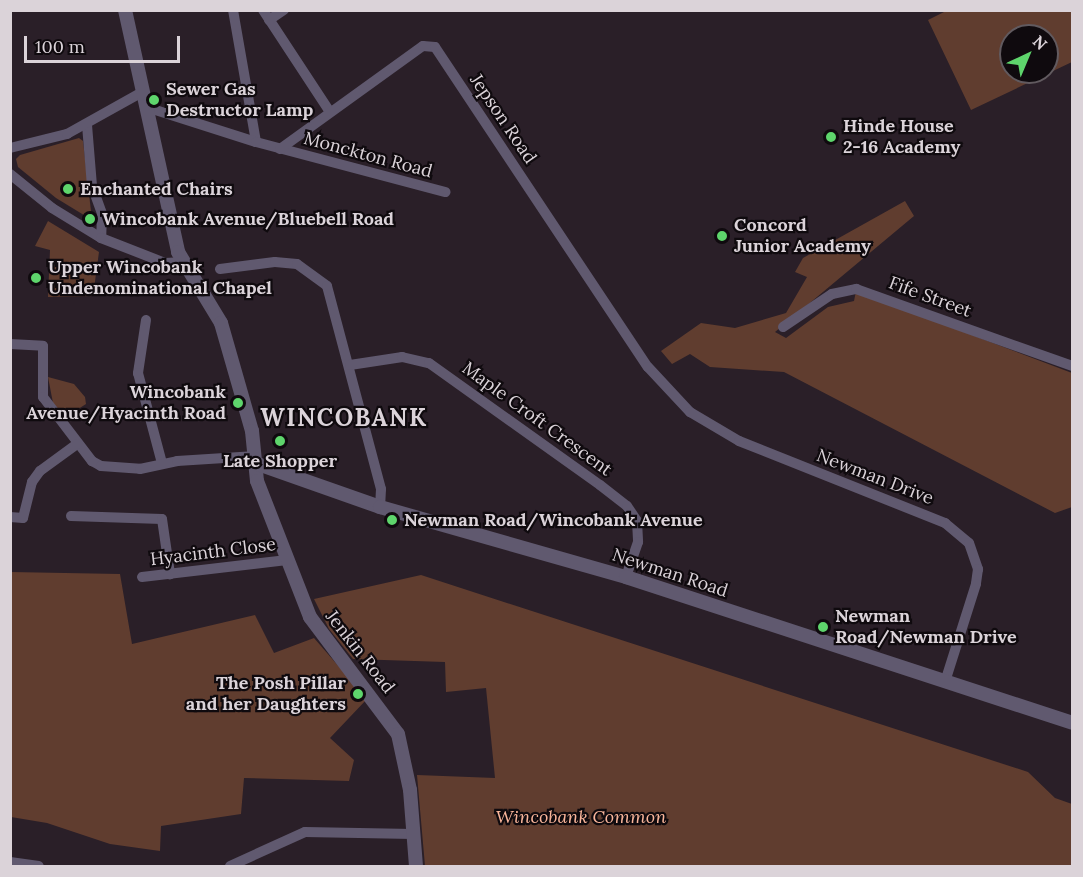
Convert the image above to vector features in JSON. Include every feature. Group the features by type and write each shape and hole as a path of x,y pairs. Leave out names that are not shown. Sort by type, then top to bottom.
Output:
{"street":[{"name":"Jenkin Road","path":"125,10 142,92 183,262 221,323 248,412 257,481 310,617 398,734 410,790 416,867"},
{"path":"232,10 256,142"},
{"path":"284,10 266,15 330,112"},
{"name":"Jepson Road","path":"280,149 423,46 435,47 648,367"},
{"path":"10,147 46,140 87,124 142,92"},
{"name":"Monckton Road","path":"146,107 280,149 445,192"},
{"path":"87,124 92,186 102,214 101,238"},
{"path":"10,174 52,208 101,238 165,263 183,262"},
{"path":"220,269 275,262 297,264 327,286 350,365 381,489 380,507"},
{"name":"Fife Street","path":"783,327 832,294 856,289 1072,366"},
{"path":"146,320 138,373 162,463"},
{"path":"10,344 43,346 43,397 77,444 92,461 101,466 140,469 162,463 217,458 255,459"},
{"name":"Maple Croft Crescent","path":"350,365 402,357 429,363 609,492 627,506 639,531 626,577"},
{"name":"Newman Drive","path":"648,367 690,412 713,429 945,523 969,543 978,569 976,584 945,682"},
{"path":"10,517 23,518 32,482 40,471 77,444"},
{"name":"Newman Road","path":"255,459 380,507 626,577 1072,723"},
{"path":"71,516 162,519 170,574"},
{"name":"Hyacinth Close","path":"142,577 287,560"},
{"path":"230,867 305,832 413,834"},
{"path":"10,862 39,867"}],"green space":[{"path":"948,10 1072,11 1072,62 1059,68 1059,24 999,24 999,84 1026,84 971,110 928,20"},
{"path":"79,138 83,141 92,220 56,198 18,167 16,159 20,155"},
{"path":"905,201 914,216 775,332 786,338 828,307 854,301 856,291 1072,373 1072,507 1055,513 784,372 710,367 690,354 672,364 661,351 701,323 735,328 786,313 807,277 795,272 803,258"},
{"path":"48,221 99,252 93,296 48,297 50,250 35,246"},
{"path":"48,377 74,384 85,397 86,404 64,418 53,403"},
{"path":"10,572 120,574 132,644 255,615 274,653 314,638 367,699 330,738 354,760 349,781 244,778 241,814 161,826 160,851 110,844 47,823 11,817"},
{"name":"Wincobank Common","path":"421,575 1028,772 1055,798 1072,804 1072,866 425,866 417,775 495,778 486,688 446,692 445,662 353,659 329,629 314,599"}],"place":[{"name":"Sewer Gas Destructor Lamp","path":"154,100"},
{"name":"Hinde House 2-16 Academy","path":"831,137"},
{"name":"Enchanted Chairs","path":"68,189"},
{"name":"Wincobank Avenue/Bluebell Road","path":"90,219"},
{"name":"Concord Junior Academy","path":"722,236"},
{"name":"Upper Wincobank Undenominational Chapel","path":"36,278"},
{"name":"Wincobank Avenue/Hyacinth Road","path":"238,403"},
{"name":"Late Shopper","path":"280,441"},
{"name":"Newman Road/Wincobank Avenue","path":"392,520"},
{"name":"Newman Road/Newman Drive","path":"823,627"},
{"name":"The Posh Pillar and her Daughters","path":"358,694"}],"district":[{"name":"WINCOBANK","path":"344,418"}]}
